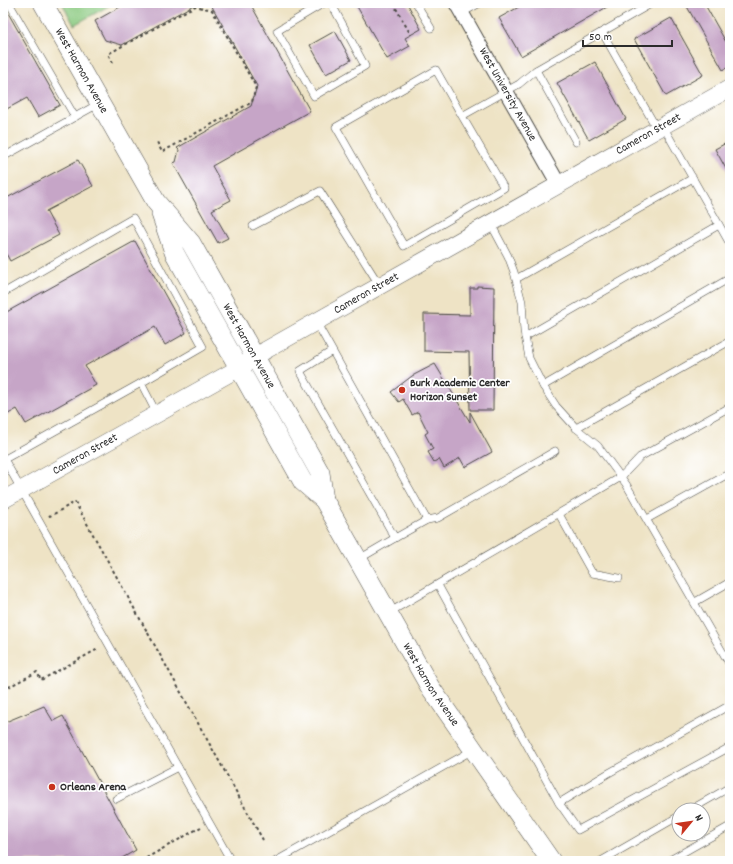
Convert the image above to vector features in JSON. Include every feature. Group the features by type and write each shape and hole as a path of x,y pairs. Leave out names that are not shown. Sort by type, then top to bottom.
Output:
{"main road":[{"name":"West Harmon Avenue","path":"43,3 156,202 174,252 303,482 324,500 430,687 551,861"},
{"name":"West Harmon Avenue","path":"156,202 191,243 255,356 320,473 324,500"}],"street":[{"name":"West University Avenue","path":"459,8 559,185"},
{"name":"Cameron Street","path":"3,500 239,368 255,356 660,128 728,93"}],"lane":[{"path":"9,3 75,117"},
{"path":"324,3 278,31 314,96 365,66 331,3"},
{"path":"416,3 431,28"},
{"path":"459,8 480,3"},
{"path":"462,116 519,84 536,70 649,5"},
{"path":"602,32 660,128 693,178 730,244"},
{"path":"436,70 462,116 504,188 404,246 336,127 436,70"},
{"path":"536,70 576,142"},
{"path":"3,157 100,103"},
{"path":"516,280 693,178"},
{"path":"253,226 320,191 380,286"},
{"path":"3,293 133,218 203,346 141,384 4,460 231,861"},
{"path":"491,224 508,256 516,280 522,302 525,337 529,358 543,386 556,406 576,428 598,446 626,484 728,657 730,665"},
{"path":"525,337 719,225"},
{"path":"543,386 730,278"},
{"path":"316,322 427,520"},
{"path":"576,428 730,341"},
{"path":"332,351 300,371 395,538"},
{"path":"141,384 157,414"},
{"path":"388,614 621,477 640,457 730,407"},
{"path":"358,559 427,520 438,518 556,452"},
{"path":"647,519 730,473"},
{"path":"558,514 592,572 619,578"},
{"path":"695,602 730,582"},
{"path":"438,585 559,803 578,830 730,747"},
{"path":"559,803 607,774 730,706"},
{"path":"276,861 473,750"},
{"path":"116,799 178,767"},
{"path":"704,802 730,787"},
{"path":"601,861 671,821"},
{"path":"668,861 730,826"}],"path":[{"path":"393,3 411,35"},
{"path":"113,63 108,54 195,6 212,10 256,88 252,102 162,152 156,142"},
{"path":"49,514 50,516 75,502 263,840"},
{"path":"3,690 37,672 41,680 98,649"},
{"path":"141,861 201,827"}],"green space":[{"path":"62,3 114,3 74,25"}],"building":[{"path":"127,3 197,3 122,45 105,40 95,21"},
{"path":"210,3 250,3 310,111 212,166 231,200 212,210 228,238 218,243 173,163 176,162 179,150 177,148 251,106 257,86"},
{"path":"355,3 407,3 421,29 405,38 410,46 387,59"},
{"path":"526,3 614,3 521,56 499,18"},
{"path":"685,3 704,3 726,42 730,40 730,66 723,70"},
{"path":"3,4 60,105 38,117 27,98 3,111"},
{"path":"671,18 703,75 666,96 634,39"},
{"path":"335,31 351,60 326,74 310,45"},
{"path":"595,62 626,119 589,140 557,83"},
{"path":"730,141 730,176 715,149"},
{"path":"78,160 93,186 46,211 59,235 10,261 3,248 3,200"},
{"path":"135,241 186,333 165,345 155,327 85,366 96,385 26,424 17,409 3,417 3,314"},
{"path":"477,286 494,287 493,410 470,410 469,352 424,351 424,314 470,315 470,288 477,288"},
{"path":"435,364 470,422 470,412 492,452 465,467 460,458 444,468 439,459 434,462 428,452 433,449 425,434 428,432 418,412 412,415 403,399 399,402 391,392 412,376"},
{"name":"Orleans Arena","path":"44,706 53,721 63,716 136,850 117,861 3,861 3,723"}],"place":[{"name":"Burk Academic Center Horizon Sunset","path":"402,390"},
{"name":"Orleans Arena","path":"52,787"}]}
